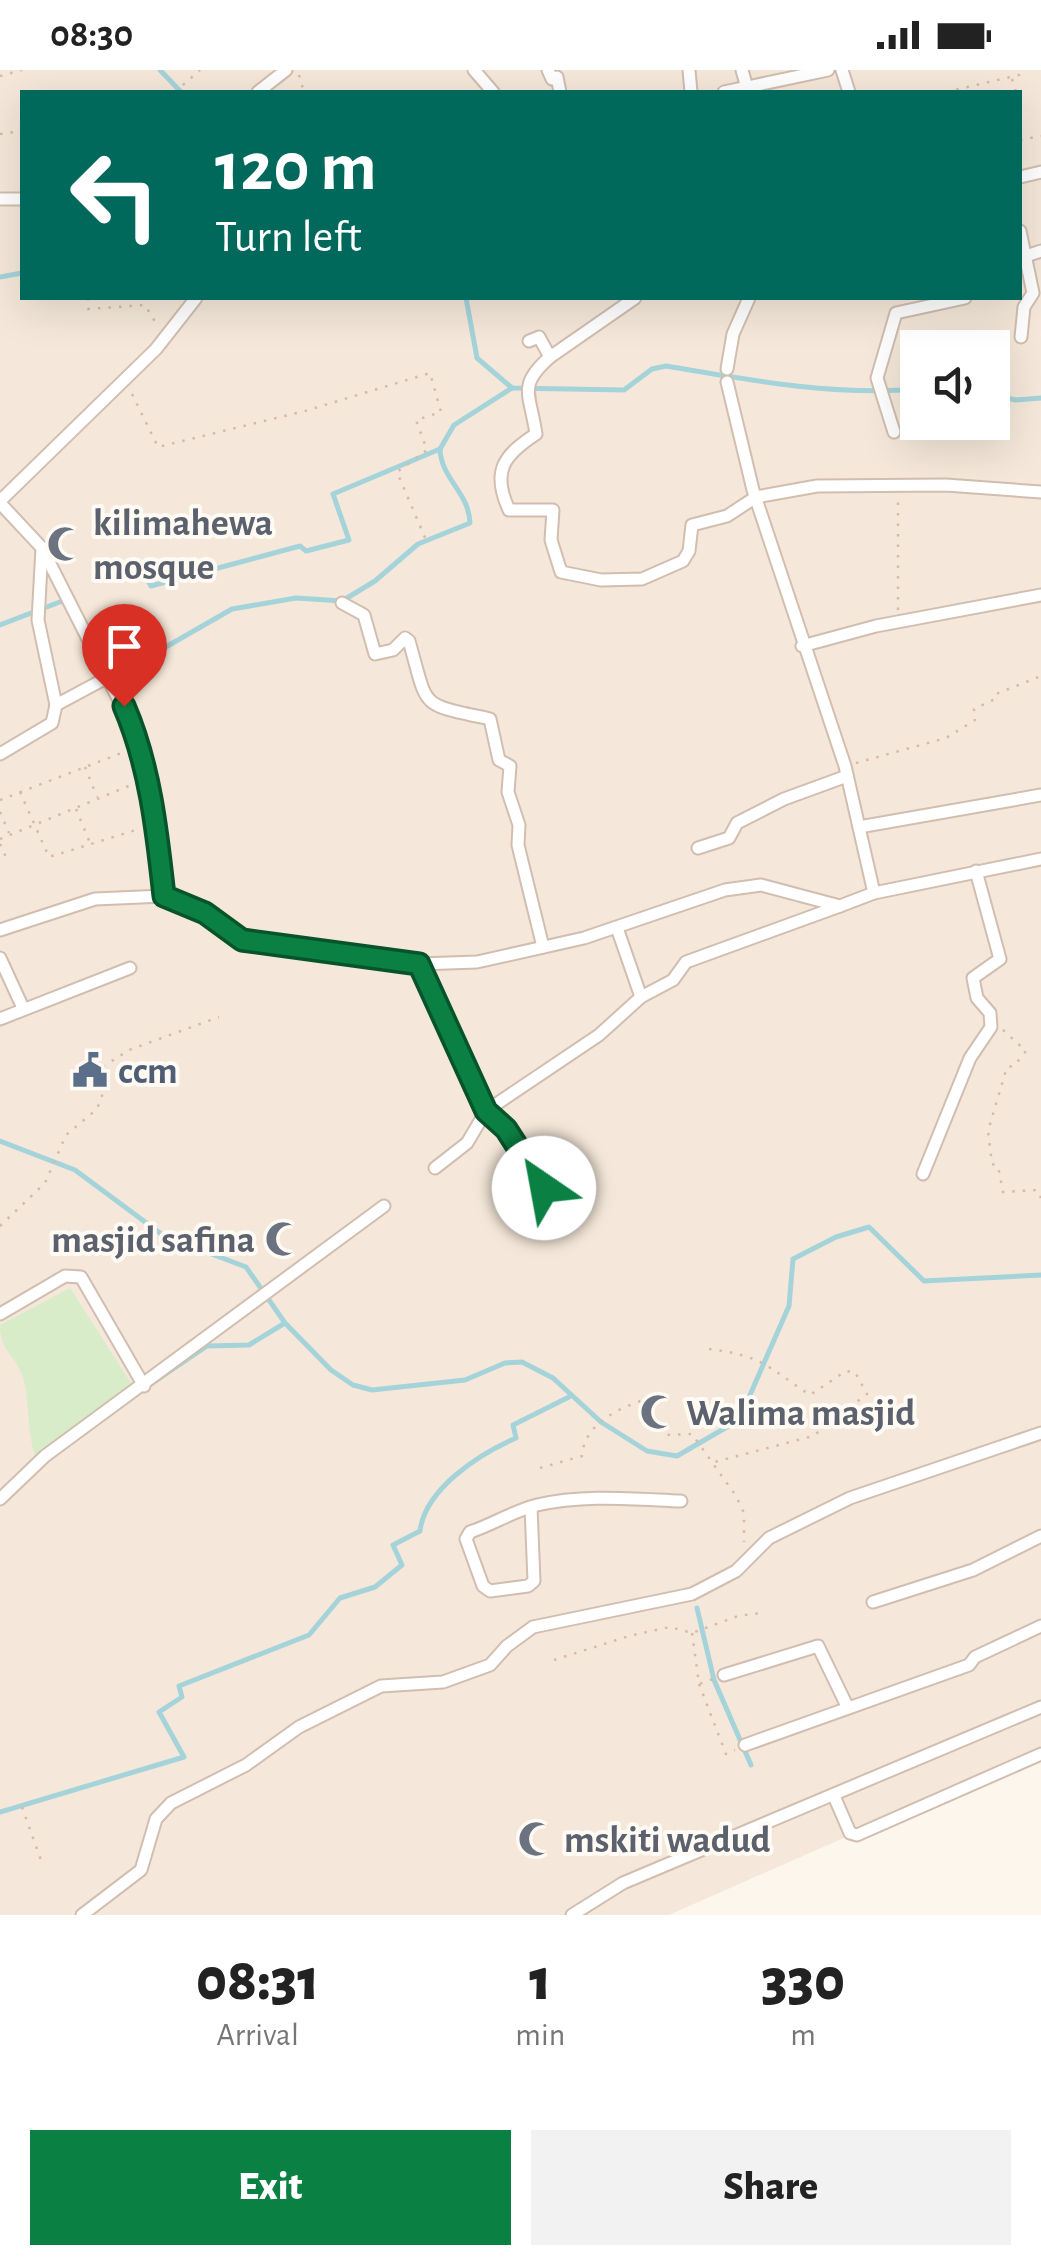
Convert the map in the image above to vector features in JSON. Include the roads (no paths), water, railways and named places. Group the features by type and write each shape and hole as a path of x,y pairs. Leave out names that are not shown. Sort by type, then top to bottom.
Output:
{"street":[{"path":"261,90 286,70"},
{"path":"474,70 491,90"},
{"path":"548,70 552,79 557,77 560,90"},
{"path":"742,70 747,88"},
{"path":"736,90 828,70"},
{"path":"1021,337 1024,307 1031,292 1023,257 1041,250"},
{"path":"164,896 139,746 110,676 42,548 0,502 163,341 194,300"},
{"path":"632,300 533,370 529,389 536,434 515,446 503,462 509,510 553,510 551,540 561,572 600,580 642,579 687,556 692,524 727,516 756,498 816,486 946,485 1041,492"},
{"path":"748,300 733,334 727,375 756,498 846,772 874,893"},
{"path":"894,432 877,378 891,343 896,313 957,300"},
{"path":"529,341 540,337 550,357"},
{"path":"0,754 52,722 56,705 38,620 42,548"},
{"path":"802,646 898,622 1041,595"},
{"path":"342,603 364,615 374,654 392,650 404,638 409,642 417,680 428,702 490,719 500,760 510,766 508,792 519,825 518,845 543,947"},
{"path":"56,705 110,676"},
{"path":"698,848 730,838 737,823 846,772"},
{"path":"860,826 1041,795"},
{"path":"435,1168 467,1143 486,1111 599,1035 640,997 673,980 686,962 874,893 1041,858"},
{"path":"923,1174 970,1058 992,1021 973,985 975,974 1000,959 976,871"},
{"path":"0,930 95,899 164,896 205,913 242,940 419,964 477,962 543,947 617,928 725,890 761,885 840,906"},
{"path":"617,928 640,997"},
{"path":"0,958 24,1008"},
{"path":"419,964 486,1111 506,1129 544,1188"},
{"path":"0,1019 130,968"},
{"path":"0,1499 45,1456 384,1206"},
{"path":"0,1314 65,1276 80,1277 144,1386"},
{"path":"82,1915 141,1870 156,1819 171,1803 246,1765 299,1726 381,1686 443,1682 490,1665 507,1646 533,1628 692,1594 736,1571 769,1538 850,1498 1041,1433"},
{"path":"531,1507 534,1581 528,1586 490,1591 483,1586 467,1534 531,1507 614,1498 681,1502"},
{"path":"873,1602 972,1570 1041,1536"},
{"path":"741,1747 969,1665 974,1657 1041,1626"},
{"path":"724,1675 818,1646 847,1706"},
{"path":"572,1915 623,1883 1041,1707"},
{"path":"834,1796 848,1829 857,1835 1041,1754"}],"waterway":[{"path":"160,70 179,90"},
{"path":"0,277 20,273"},
{"path":"466,300 477,358 512,388 624,390 652,369 666,366 823,388 900,390"},
{"path":"145,575 151,586 300,546 306,551 349,540 333,494 440,449 454,425 512,388"},
{"path":"1010,399 1041,398"},
{"path":"117,675 232,609 296,598 342,601 375,581 418,544 470,523 440,449"},
{"path":"0,625 65,600"},
{"path":"0,1141 75,1170 164,1236 246,1267 285,1323 331,1370 353,1385 372,1390 465,1380 505,1363 522,1362 553,1378 601,1422 647,1451 677,1456 739,1420 789,1306 793,1259 836,1237 869,1227 924,1281 1041,1275"},
{"path":"151,1384 207,1346 249,1345 285,1323"},
{"path":"0,1812 184,1757 159,1712 182,1697 179,1686 309,1635 340,1598 375,1587 402,1565 393,1545 420,1531 424,1516 443,1487 471,1463 516,1438 513,1425 569,1397"},
{"path":"697,1608 714,1680 751,1765"}],"place":[{"name":"kilimahewa mosque","path":"65,544"},
{"name":"ccm","path":"90,1070"},
{"name":"masjid safina","path":"283,1239"},
{"name":"Walima masjid","path":"658,1412"},
{"name":"mskiti wadud","path":"536,1839"}]}
